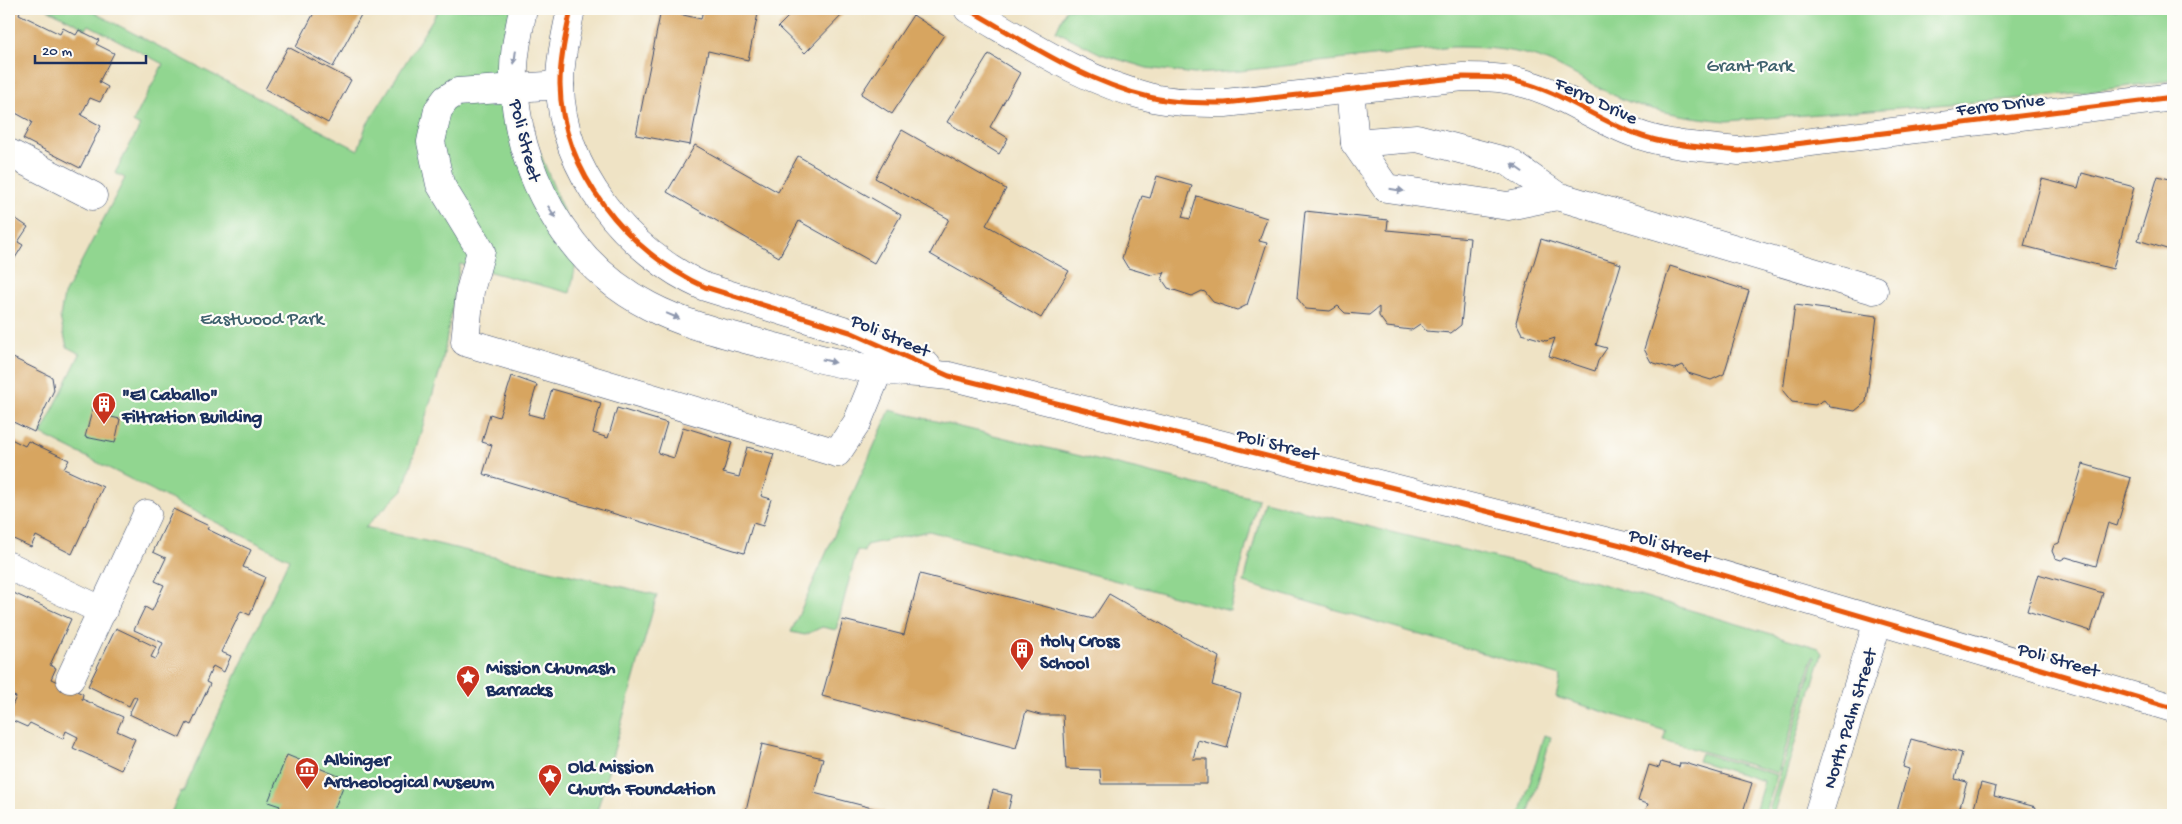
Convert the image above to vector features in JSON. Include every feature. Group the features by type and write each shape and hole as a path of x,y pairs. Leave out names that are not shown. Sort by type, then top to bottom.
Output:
{"main road":[{"name":"Poli Street","path":"523,9 514,58 514,88 525,149 534,180 548,207 579,250 597,269 648,306 715,331 845,365 949,376 1621,545 2173,708"},
{"name":"Poli Street","path":"571,9 562,54 560,85 563,111 572,144 586,178 604,205 648,253 666,266 705,287 850,332 949,376"},
{"name":"Ferro Drive","path":"968,9 1066,66 1095,80 1150,97 1198,103 1225,103 1463,77 1496,78 1520,82 1543,89 1599,119 1635,134 1673,144 1738,150 2173,97"},
{"path":"560,85 457,92 446,99 438,110 431,142 440,184 481,251 470,291 466,342 837,453 857,424 879,369"},
{"path":"1350,89 1355,143 1386,188 1508,206 1557,196"},
{"path":"1355,143 1417,138 1509,162 1557,196 1874,290"},
{"path":"9,153 93,196"},
{"path":"70,679 147,514"},
{"path":"9,566 103,611"},
{"name":"North Palm Street","path":"1818,815 1878,621"}],"green space":[{"name":"Eastwood Park","path":"47,9 87,9 358,150 366,126 439,9 523,9 514,88 579,250 570,293 460,264 442,364 403,490 365,527 657,595 596,815 170,815 181,791 183,792 289,559 41,434 80,354 67,347 60,317 64,295 125,178 115,173 140,126 133,122 163,64 89,25 86,29"},
{"name":"Grant Park","path":"1066,9 2173,9 2173,80 2066,95 1727,121 1678,115 1641,106 1612,95 1551,63 1523,54 1495,49 1452,47 1240,71 1194,74 1147,68 1101,54 1056,31"},
{"path":"890,410 1258,499 1230,611 929,531 866,545 864,552 857,550 836,630 822,627 805,635 791,632"},
{"path":"1264,501 1595,582 1819,648 1822,654 1773,815 1768,815 1815,657 1813,657 1778,773 1663,740 1666,731 1556,697 1561,676 1244,583"},
{"path":"1544,735 1551,737 1528,815 1520,815"},
{"path":"1701,753 1777,775 1765,815 1754,815 1764,781 1698,761"}],"building":[{"path":"9,9 21,9 19,14 60,34 63,28 76,35 79,30 99,40 96,44 114,53 99,82 108,87 100,102 90,98 81,115 101,126 80,168 23,139 32,122 12,111 15,104 9,100"},
{"path":"316,9 355,9 362,13 333,67 296,47"},
{"path":"378,9 394,9 391,15"},
{"path":"703,9 759,9 748,60 708,51 690,145 636,135 661,10 701,19"},
{"path":"796,9 848,9 805,53 778,27"},
{"path":"913,15 944,35 892,114 861,94"},
{"path":"288,47 351,80 328,123 265,89"},
{"path":"989,54 1020,73 990,127 1008,138 999,154 947,122"},
{"path":"902,130 1006,189 986,225 1069,271 1041,318 930,254 949,219 875,178"},
{"path":"695,145 778,192 798,156 901,215 874,263 799,221 779,257 667,192"},
{"path":"2082,173 2134,187 2113,269 2024,246 2042,179 2078,188"},
{"path":"1157,176 1192,186 1182,217 1190,219 1197,196 1267,218 1259,241 1267,243 1247,305 1237,310 1213,302 1202,291 1192,296 1168,288 1162,279 1165,272 1152,275 1128,268 1122,258 1142,196 1150,198"},
{"path":"2158,176 2173,180 2173,251 2138,240"},
{"path":"1305,211 1388,220 1387,230 1470,238 1461,325 1451,333 1426,331 1420,324 1411,330 1387,327 1379,316 1379,307 1369,315 1345,313 1338,306 1330,311 1306,309 1297,298"},
{"path":"9,214 28,227 18,242 23,245 9,268"},
{"path":"1541,239 1621,264 1596,345 1607,348 1598,361 1595,371 1549,356 1555,338 1546,341 1522,334 1516,322"},
{"path":"1670,266 1749,291 1724,374 1711,380 1688,373 1683,365 1674,369 1651,362 1644,349"},
{"path":"1795,305 1877,316 1866,402 1855,411 1830,407 1824,400 1815,405 1792,402 1783,391"},
{"path":"9,356 52,377 54,390 34,432 9,420"},
{"path":"512,376 537,385 528,414 543,418 552,389 601,403 593,433 608,438 617,408 667,423 658,453 674,458 683,427 732,442 723,473 739,477 747,447 774,454 761,496 771,499 763,526 753,523 744,553 483,474 492,445 482,442 490,414 499,417"},
{"name":"\"El Caballo\" Filtration Building","path":"94,404 99,405 98,414 120,419 115,443 85,437"},
{"path":"9,438 25,446 28,441 69,460 64,469 103,487 72,554 36,536 31,547 9,537"},
{"path":"2083,464 2131,478 2117,526 2108,523 2096,566 2066,557 2061,560 2055,558 2052,551 2054,545 2059,543"},
{"path":"173,509 209,526 207,529 251,550 243,567 265,577 250,615 241,611 221,652 231,656 224,672 213,666 206,682 210,684 191,725 187,723 180,738 129,714 137,698 134,696 129,706 88,686 116,628 156,647 151,657 156,659 163,643 134,630 145,607 152,611 164,585 155,581 166,558 153,552"},
{"name":"Holy Cross School","path":"920,574 1093,619 1109,594 1219,657 1212,685 1241,694 1227,748 1198,740 1193,759 1207,759 1207,784 1101,784 1100,770 1066,769 1063,715 1040,715 1026,711 1016,748 822,696 843,620 904,635"},
{"path":"2038,574 2103,593 2091,631 2027,611"},
{"path":"9,591 71,619 50,665 56,668 51,679 83,694 82,699 123,717 117,731 135,739 121,770 73,748 78,737 66,731 63,739 30,723 27,727 9,719 9,712 16,697 9,694"},
{"path":"1911,739 1962,753 1955,779 1967,782 1960,807 1970,810 1968,815 1896,815 1909,769 1903,767"},
{"path":"762,744 823,758 814,793 884,811 883,815 745,815"},
{"name":"Albinger Archeological Museum","path":"287,755 346,779 332,815 276,815 280,806 268,802"},
{"path":"1661,762 1679,767 1680,763 1685,763 1752,783 1742,815 1644,815 1648,804 1638,801 1649,765 1659,768"},
{"path":"1981,783 1996,787 1994,796 2036,807 2034,815 1972,815"},
{"path":"993,790 1012,795 1007,815 986,815"}],"cycle path":[{"path":"571,9 562,55 560,84 563,116 572,148 586,177 604,205 626,231 650,253 677,272 705,287 850,332 949,376 1621,545 2173,708"},
{"path":"968,9 1078,71 1125,90 1158,99 1225,103 1463,77 1498,78 1534,86 1563,98 1620,127 1659,141 1739,151 2173,97"}],"place":[{"name":"\"El Caballo\" Filtration Building","path":"104,425"},
{"name":"Holy Cross School","path":"1022,671"},
{"name":"Mission Chumash Barracks","path":"468,698"},
{"name":"Albinger Archeological Museum","path":"307,790"},
{"name":"Old Mission Church Foundation","path":"550,797"}]}
